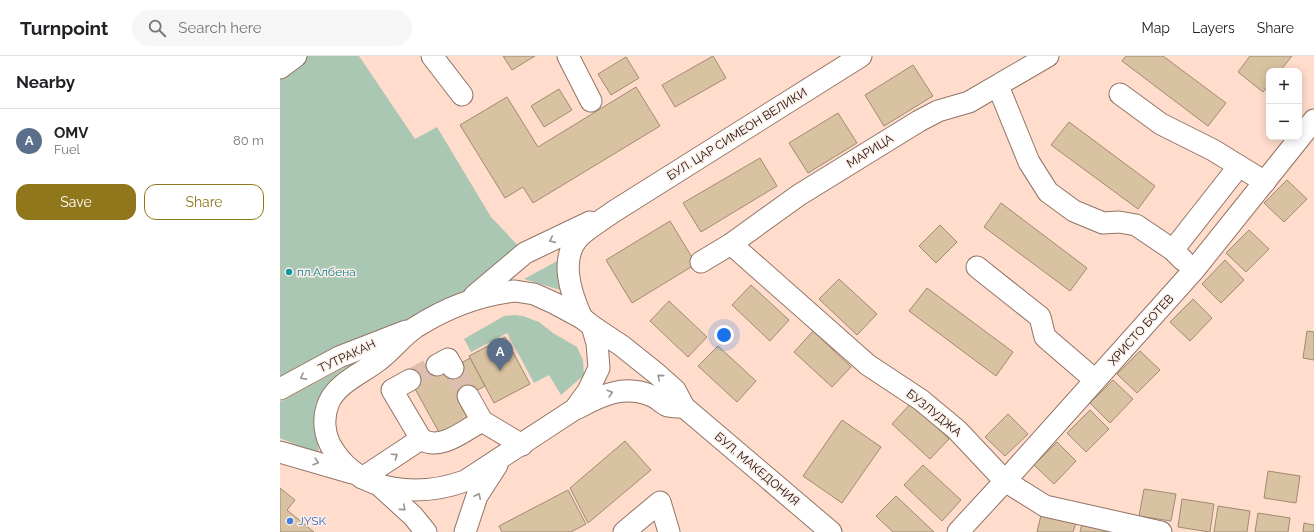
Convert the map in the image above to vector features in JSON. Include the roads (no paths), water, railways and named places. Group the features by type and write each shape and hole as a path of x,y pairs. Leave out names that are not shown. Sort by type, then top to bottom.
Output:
{"street":[{"path":"280,68 296,56"},
{"path":"432,56 462,95"},
{"path":"568,56 591,101"},
{"name":"БУЛ. ЦАР СИМЕОН ВЕЛИКИ","path":"574,409 588,392 599,368 597,343 587,322 572,297 568,279 572,250 579,237 613,212 861,56"},
{"name":"МАРИЦА","path":"701,262 731,244 799,195 919,121 938,111 969,102 1048,56"},
{"path":"998,86 1029,162 1048,192 1074,212 1102,223 1119,222 1136,225 1173,250 1194,270"},
{"path":"1120,94 1161,124 1213,150 1265,182"},
{"name":"ХРИСТО БОТЕВ","path":"958,532 1194,270 1314,120"},
{"path":"1173,250 1239,166"},
{"name":"БУЛ. ЦАР СИМЕОН ВЕЛИКИ","path":"469,300 525,253 613,212"},
{"name":"БУЗЛУДЖА","path":"731,244 868,365 921,400 957,430 1005,481 1045,506 1161,532"},
{"path":"977,267 1040,317 1045,337 1095,380"},
{"name":"БУЛ. МАКЕДОНИЯ","path":"469,300 493,293 515,291 541,297 587,322 622,346 657,374 675,390 684,407 831,532"},
{"path":"426,532 414,516 364,478 330,446 325,432 326,415 329,401 339,389 376,362 416,328 469,300"},
{"name":"ТУТРАКАН","path":"280,389 339,357 416,328"},
{"path":"376,362 421,439 427,443 446,441 482,420"},
{"path":"392,390 410,380"},
{"path":"280,452 405,490 428,490 448,487 465,481 522,445 574,409 600,396 620,390 640,392 652,396 669,406 684,407"},
{"path":"468,396 482,420 522,445"},
{"path":"364,478 421,439"},
{"path":"464,532 477,496 502,458"},
{"path":"624,532 660,502 669,532"}],"tunnel":[{"path":"410,380 437,365"},
{"path":"453,368 468,396"}],"place":[{"name":"пл.Албена","path":"289,272"},
{"name":"OMV","path":"500,371"},
{"name":"JYSK","path":"290,521"}]}
